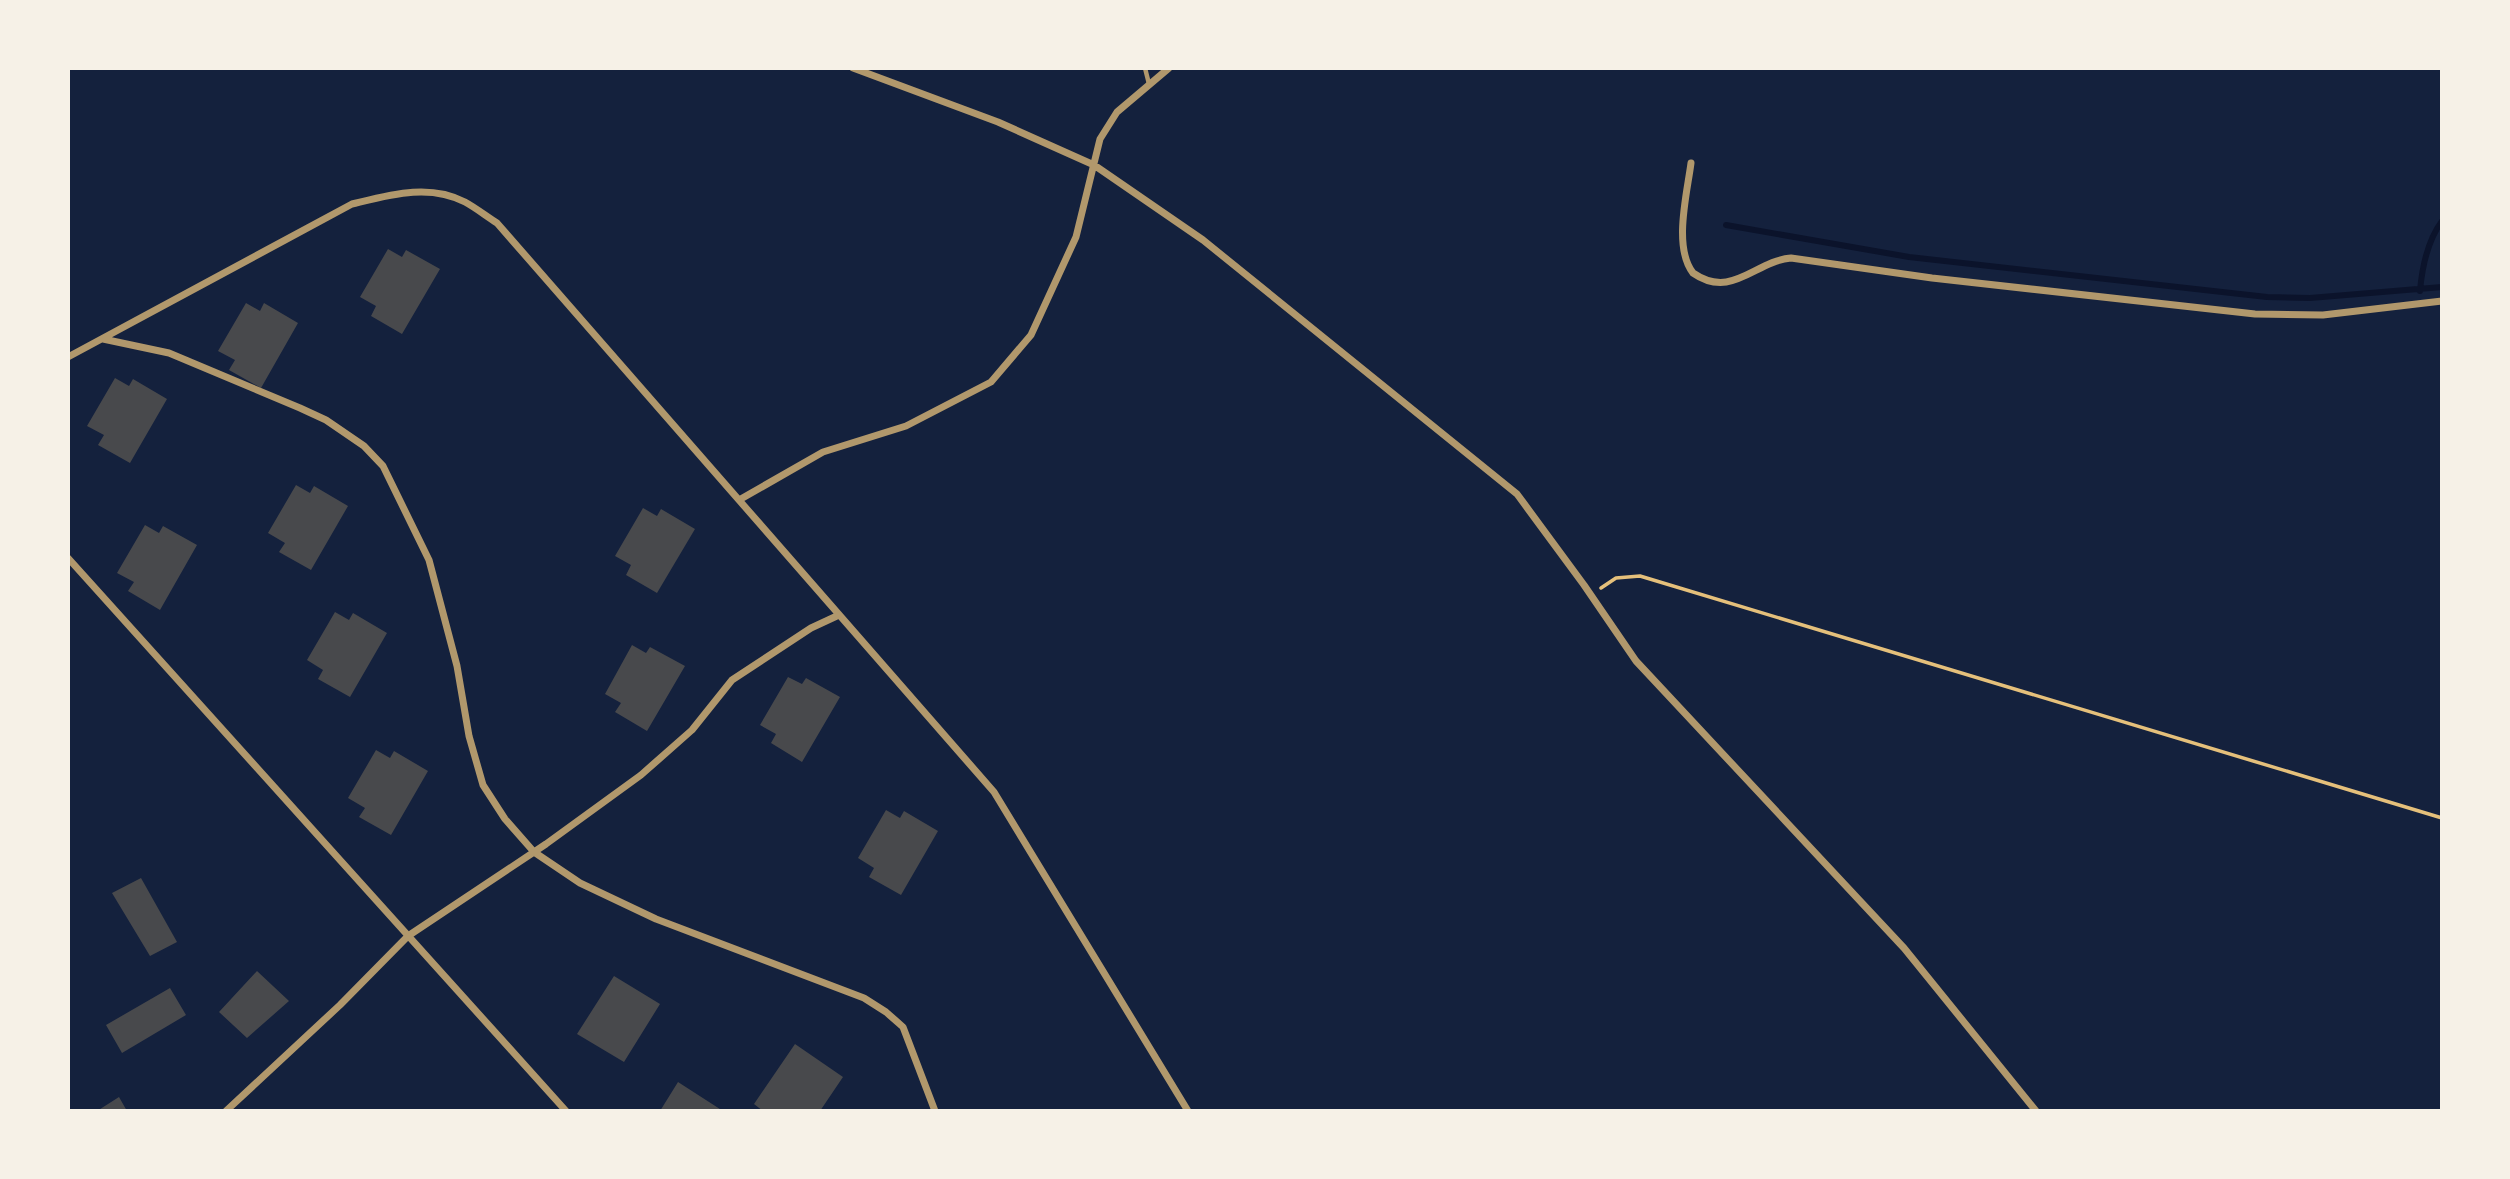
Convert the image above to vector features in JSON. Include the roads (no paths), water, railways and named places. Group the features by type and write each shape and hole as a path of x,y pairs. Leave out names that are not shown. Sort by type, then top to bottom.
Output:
{"street":[{"path":"853,68 998,121 1094,165 1203,240 1517,494 1636,661 1904,948 2036,1111"},
{"path":"739,500 823,452 906,426 991,382 1031,335 1076,237 1100,139 1117,112 1169,68"},
{"path":"1691,163 1683,250 1693,273 1717,282 1740,280 1778,259 1791,258 1932,278 2255,314 2323,315 2442,301"},
{"path":"68,357 352,204 394,194 428,191 462,201 497,223 994,792 1188,1111"},
{"path":"102,339 169,353 326,420 356,440 383,466 429,560 457,666 470,736 483,785 505,819 534,852 580,883 656,919 864,998 886,1012 902,1027 935,1111"},
{"path":"68,558 566,1111"},
{"path":"226,1111 340,1005 408,936 534,852 641,775 692,730 732,680 811,628 839,615"}],"lane":[{"path":"1145,68 1149,84"}],"waterway":[{"path":"2420,291 2426,255 2442,221"},
{"path":"1726,225 1909,257 2267,297 2310,298 2442,287"}]}
